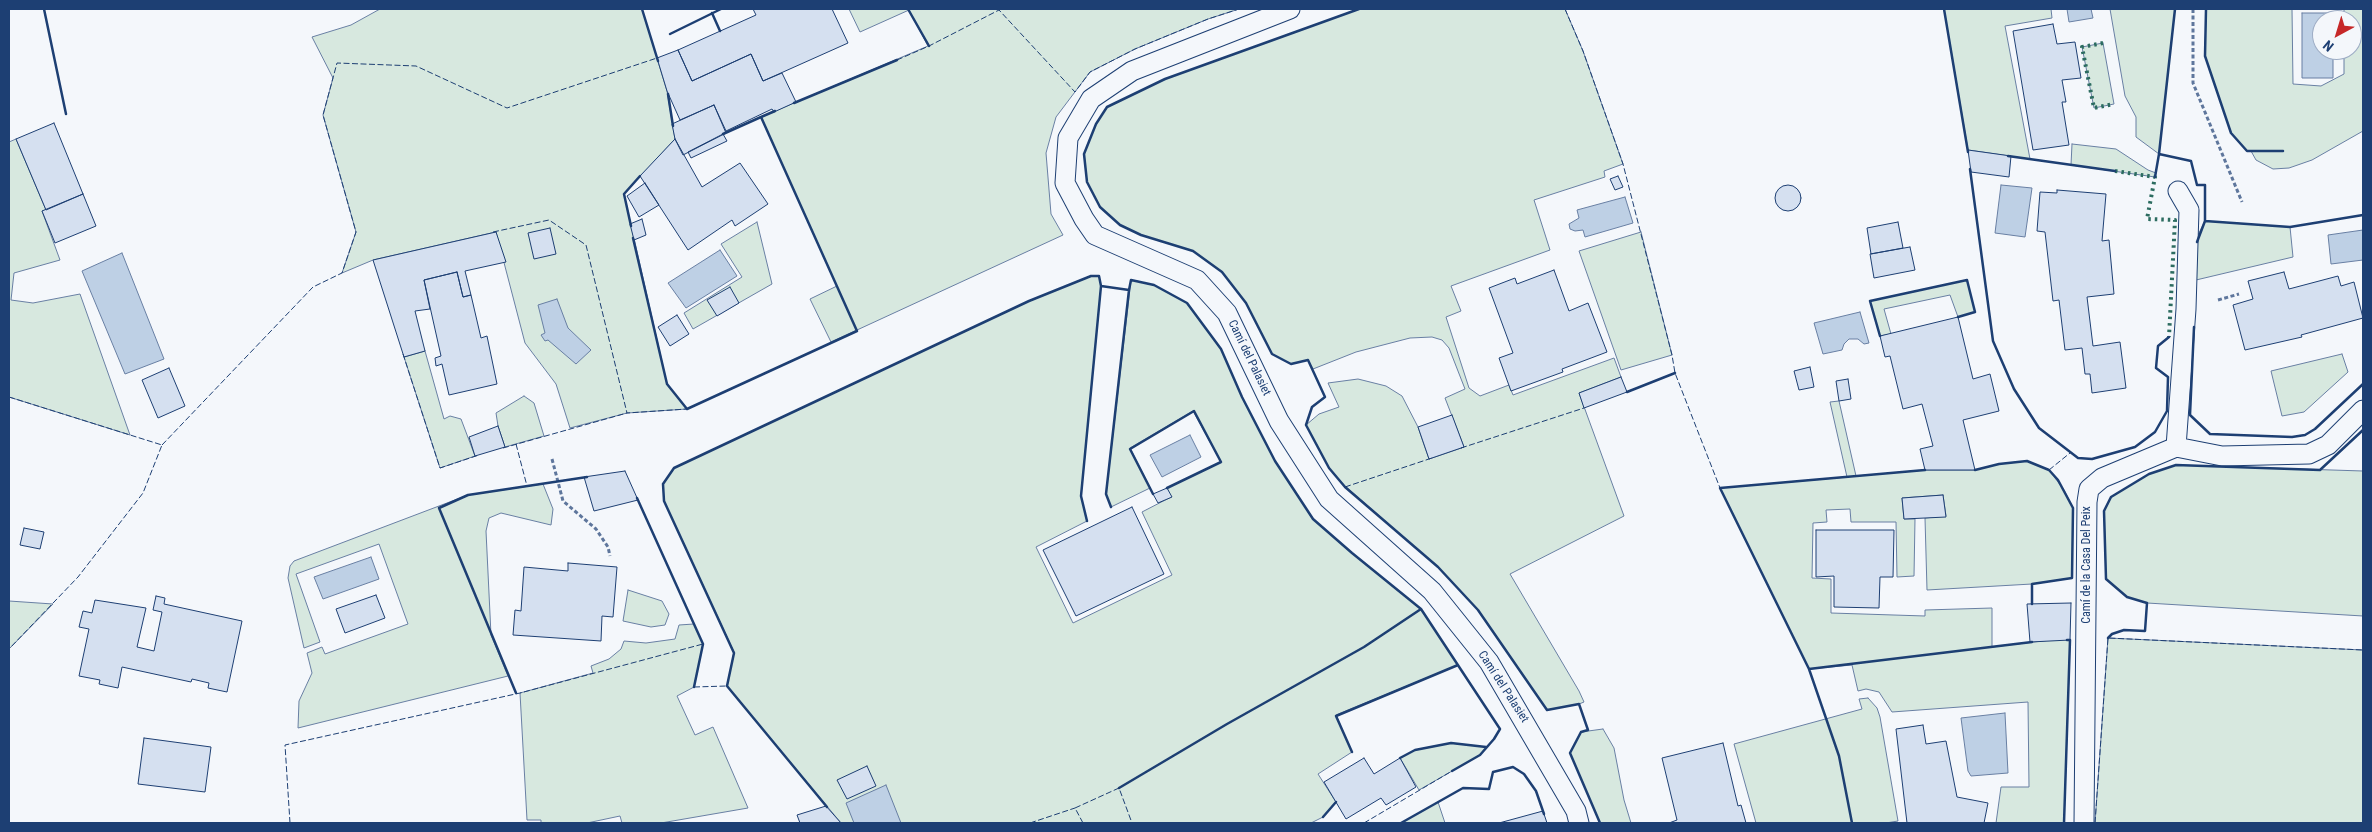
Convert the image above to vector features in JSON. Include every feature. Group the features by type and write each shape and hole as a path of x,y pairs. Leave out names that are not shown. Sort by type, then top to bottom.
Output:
{"lane":[{"name":"Camí del Palasiet","path":"1290,9 1132,71 1091,99 1068,138 1064,183 1084,219 1096,235 1197,280 1227,313 1279,421 1329,499 1432,591 1489,662 1576,811 1579,823"},
{"path":"2178,191 2189,210 2186,309 2176,447 2222,456 2309,454 2328,445 2363,410"},
{"name":"Camí de la Casa Del Peix","path":"2084,823 2088,590 2087,502 2089,489 2102,478 2176,447"}],"path":[{"path":"2193,9 2193,83 2242,202"},
{"path":"552,459 563,501 596,529 608,546 610,556"}],"shaded area":[{"path":"380,9 642,9 667,91 675,139 624,194 667,384 687,409 627,413 570,428 556,384 525,343 496,232 373,260 342,273 356,232 323,115 333,78 312,37 351,25"},
{"path":"849,9 1239,9 1208,19 1135,49 1090,72 1056,117 1046,153 1051,214 1063,235 831,342 810,299 837,286 761,117 928,46 909,10 860,32"},
{"path":"1359,9 1565,9 1583,51 1623,164 1604,171 1605,177 1534,200 1550,250 1451,286 1461,311 1446,317 1469,388 1480,396 1509,385 1513,395 1614,358 1621,377 1579,393 1624,516 1510,574 1579,691 1584,702 1579,704 1547,710 1478,610 1438,567 1345,486 1329,468 1306,425 1319,414 1339,407 1328,383 1358,379 1386,386 1402,396 1418,427 1429,459 1464,447 1445,398 1465,389 1449,348 1442,340 1432,337 1410,338 1356,352 1313,369 1308,360 1291,364 1272,354 1246,303 1222,272 1193,251 1141,235 1120,225 1100,207 1087,182 1084,154 1096,124 1107,107 1165,79"},
{"path":"1944,9 2051,9 2052,18 2005,26 2030,159 1968,150"},
{"path":"2110,9 2175,9 2159,154 2136,137 2136,117 2125,96"},
{"path":"2206,9 2292,9 2293,84 2321,86 2344,74 2344,60 2362,60 2362,10 2344,9 2363,9 2363,131 2312,160 2289,168 2273,169 2256,160 2251,151 2247,151 2231,133 2205,56"},
{"path":"2103,43 2114,104 2094,108 2082,47"},
{"path":"16,139 46,210 42,211 60,260 14,273 11,300 33,303 80,294 130,435 9,397 9,142"},
{"path":"2072,144 2116,149 2148,170 2156,173 2155,177 2071,165"},
{"path":"2205,221 2290,227 2293,257 2196,280 2197,237"},
{"path":"757,222 772,284 693,329 684,313 742,277 721,244"},
{"path":"1641,232 1672,355 1621,370 1579,251"},
{"path":"1091,276 1099,276 1101,286 1081,496 1087,521 1036,547 1073,623 1172,575 1142,512 1171,497 1167,488 1221,462 1193,411 1130,448 1150,488 1111,507 1106,494 1131,280 1154,285 1187,303 1221,349 1242,397 1275,461 1313,519 1421,609 1458,665 1336,715 1352,752 1318,774 1336,802 1323,817 1311,823 841,823 727,686 734,652 664,501 663,484 674,468 1029,301"},
{"path":"1967,280 1975,312 1958,317 1950,295 1884,309 1891,334 1880,336 1870,301"},
{"path":"425,351 444,419 450,416 461,419 475,456 440,468 404,357"},
{"path":"2342,354 2348,372 2304,412 2282,416 2271,371"},
{"path":"524,396 534,403 544,436 505,447 496,413"},
{"path":"1839,401 1856,476 1925,470 1975,470 1999,464 2027,461 2049,470 2064,490 2073,508 2072,578 2032,584 1927,590 1925,518 1946,516 1943,495 1902,498 1904,519 1915,519 1914,576 1897,577 1896,522 1851,522 1850,509 1826,510 1827,522 1813,523 1812,578 1831,579 1831,613 1925,616 1925,610 1992,608 1992,647 2059,639 2070,640 2064,823 1996,823 2001,787 2029,787 2028,702 1892,712 1879,692 1866,689 1858,691 1852,665 1809,669 1720,488 1847,477 1830,402"},
{"path":"2176,465 2363,471 2363,616 2147,603 2127,597 2106,579 2104,511 2111,497 2149,474"},
{"path":"543,484 553,509 551,525 501,513 489,518 486,531 491,635 508,676 298,728 299,701 312,673 307,653 322,647 325,654 408,624 379,544 296,574 320,642 304,648 288,578 290,566 294,561 468,495"},
{"path":"628,590 662,601 669,614 665,625 651,627 623,621"},
{"path":"9,601 53,604 9,649"},
{"path":"694,624 703,644 694,687 677,696 695,735 713,727 748,808 661,823 622,823 620,816 587,823 541,823 541,820 527,820 520,693 593,673 591,666 609,659 621,649 624,641 646,643 675,639 679,625"},
{"path":"2108,638 2363,650 2363,823 2095,823"},
{"path":"1868,698 1877,708 1880,717 1898,821 1886,823 1756,823 1734,744 1862,709 1859,699"},
{"path":"1603,729 1614,748 1624,800 1631,823 1600,823 1570,753 1581,732"},
{"path":"1451,743 1486,747 1480,755 1419,790 1400,758 1415,750"},
{"path":"1438,802 1445,823 1401,823"}],"water":[{"path":"2067,9 2091,9 2093,18 2069,22"},
{"path":"2302,13 2312,13 2312,60 2333,60 2333,78 2302,78"},
{"path":"2001,185 2032,188 2025,237 1995,233"},
{"path":"1625,197 1633,223 1585,237 1583,230 1575,231 1570,229 1569,224 1579,218 1577,210"},
{"path":"2363,230 2363,260 2331,264 2328,235"},
{"path":"720,250 737,276 686,308 668,283"},
{"path":"122,253 164,359 125,374 82,271"},
{"path":"557,299 568,328 591,350 576,364 548,340 545,341 541,335 545,333 538,305"},
{"path":"1860,312 1869,343 1864,344 1858,339 1849,339 1844,344 1842,350 1823,354 1814,323"},
{"path":"1190,435 1201,457 1162,477 1150,455"},
{"path":"371,557 379,579 323,599 314,577"},
{"path":"2005,713 2008,773 1971,776 1968,771 1961,718"},
{"path":"886,785 901,823 854,823 846,803"}],"building":[{"path":"753,9 832,9 848,43 763,81 751,54 692,81 678,50 756,15"},
{"path":"2053,24 2057,44 2075,42 2081,78 2062,80 2066,102 2062,102 2069,145 2033,150 2013,31"},
{"path":"678,50 692,81 751,54 763,81 782,73 796,102 774,112 772,109 726,131 714,105 680,120 667,91 657,58"},
{"path":"714,105 726,133 683,155 675,139 672,124"},
{"path":"54,123 83,194 46,210 16,139"},
{"path":"723,134 727,141 691,158 688,152"},
{"path":"675,139 702,187 740,163 768,204 735,226 732,220 688,250 640,176"},
{"path":"1968,150 2011,156 2009,177 1971,172"},
{"path":"1618,176 1623,187 1615,190 1610,179"},
{"path":"645,183 659,205 639,217 627,196"},
{"path":"1788,185 1797,189 1801,198 1797,207 1788,211 1779,207 1775,198 1779,189"},
{"path":"2057,190 2106,194 2102,241 2109,240 2114,294 2087,297 2093,346 2120,342 2126,388 2092,393 2090,374 2085,374 2082,348 2065,350 2059,300 2053,301 2045,232 2037,231 2040,192 2057,193"},
{"path":"83,194 96,226 55,243 42,211"},
{"path":"642,219 646,235 634,240 630,224"},
{"path":"1898,222 1903,248 1871,254 1867,228"},
{"path":"550,228 556,254 534,259 528,233"},
{"path":"496,232 506,262 465,271 471,295 463,297 457,272 424,280 430,309 415,311 425,351 404,357 373,260"},
{"path":"1910,247 1915,270 1874,278 1870,254"},
{"path":"1554,270 1569,311 1588,303 1607,352 1562,369 1563,372 1511,391 1499,358 1513,353 1489,288 1515,278 1517,284"},
{"path":"457,272 463,297 471,295 481,338 487,336 497,384 449,395 442,364 436,366 435,358 441,356 424,280"},
{"path":"2284,272 2289,289 2338,276 2341,286 2354,282 2363,318 2301,335 2302,337 2245,350 2233,305 2253,299 2248,281"},
{"path":"730,287 739,303 717,316 707,300"},
{"path":"677,315 689,334 670,346 658,327"},
{"path":"1958,317 1973,379 1990,374 1999,411 1963,420 1975,470 1925,470 1920,449 1933,446 1922,404 1903,409 1890,356 1885,357 1880,336"},
{"path":"1810,367 1814,387 1799,390 1794,371"},
{"path":"169,368 185,406 158,418 142,380"},
{"path":"1621,377 1627,392 1584,408 1579,393"},
{"path":"1848,379 1851,399 1839,401 1836,381"},
{"path":"1452,415 1464,447 1429,459 1418,427"},
{"path":"498,426 505,447 475,456 469,437"},
{"path":"625,471 638,500 594,511 584,477"},
{"path":"1167,488 1172,497 1158,503 1153,494"},
{"path":"1943,495 1946,517 1904,519 1902,498"},
{"path":"1132,507 1164,574 1076,616 1043,550"},
{"path":"24,528 44,532 40,549 20,545"},
{"path":"1816,530 1894,530 1893,577 1880,577 1879,608 1834,607 1834,576 1816,577"},
{"path":"568,563 617,567 613,617 602,616 601,641 513,635 515,610 521,611 524,567 568,571"},
{"path":"376,595 385,618 345,633 336,609"},
{"path":"156,596 165,598 164,604 242,621 227,692 208,688 209,683 192,679 191,682 122,667 118,688 99,684 100,680 79,676 89,629 79,627 83,611 92,613 95,600 146,608 137,647 154,651 162,612 153,610"},
{"path":"2071,603 2070,640 2030,642 2027,604"},
{"path":"1923,725 1926,744 1946,741 1957,797 1988,803 1984,823 1907,823 1896,729"},
{"path":"144,738 211,747 205,792 138,784"},
{"path":"1723,743 1738,806 1741,805 1746,823 1669,823 1677,820 1662,758"},
{"path":"1364,758 1374,774 1400,758 1416,787 1386,805 1381,798 1346,819 1324,782"},
{"path":"867,766 876,786 847,799 837,780"},
{"path":"826,806 841,823 800,823 797,815"},
{"path":"1543,811 1547,823 1499,823"}],"hedge":[{"path":"2103,43 2082,47 2094,108 2114,104"},
{"path":"2115,171 2155,177 2147,219 2175,220 2169,337"}],"fence":[{"path":"897,60 929,46 999,10 1075,92 1090,72 1135,49 1208,19 1239,9"},
{"path":"1565,9 1583,51 1623,164 1675,373 1720,488"},
{"path":"162,445 313,287 342,273 356,232 323,115 337,63 416,66 507,108 657,58"},
{"path":"493,232 549,220 586,245 627,413 687,409"},
{"path":"403,354 440,468 479,455"},
{"path":"9,397 162,445 143,493 78,577 9,649"},
{"path":"1461,448 1584,408"},
{"path":"503,448 627,413"},
{"path":"516,444 527,486"},
{"path":"2049,470 2070,453"},
{"path":"1345,487 1432,458"},
{"path":"2095,823 2108,638 2363,650"},
{"path":"290,823 285,745 520,693 703,644"},
{"path":"694,687 727,686"},
{"path":"1364,823 1452,771"},
{"path":"1083,823 1075,808 1119,788 1132,823"},
{"path":"1030,823 1075,808"}],"wall":[{"path":"44,9 66,114"},
{"path":"642,9 658,61"},
{"path":"670,34 721,9"},
{"path":"908,9 929,46"},
{"path":"1359,9 1165,79 1107,107 1096,124 1084,154 1087,182 1100,207 1120,225 1141,235 1193,251 1222,272 1246,303 1272,354 1291,364 1308,360 1325,397 1312,407 1306,425 1329,468 1345,487 1438,567 1478,610 1547,710 1579,704 1588,730 1581,732 1570,753 1600,823"},
{"path":"1944,9 1968,152"},
{"path":"2159,154 2175,9"},
{"path":"2206,9 2205,56 2231,133 2247,151 2283,151"},
{"path":"712,13 720,31"},
{"path":"794,103 897,60"},
{"path":"668,94 673,126"},
{"path":"633,238 667,384 687,409 857,331 761,117 775,111"},
{"path":"723,134 761,117"},
{"path":"2155,177 2159,154 2191,161 2197,185 2205,185 2205,221"},
{"path":"2008,156 2115,171"},
{"path":"1970,169 1993,341 2014,389 2039,428 2078,458 2092,459 2135,447 2155,432 2167,411 2168,377 2156,368 2158,346 2169,337"},
{"path":"631,226 624,194 640,176"},
{"path":"2197,242 2205,221 2290,227 2363,215"},
{"path":"827,807 727,686 734,653 664,501 663,484 674,468 1029,301 1091,276 1099,276 1101,286 1129,290 1131,280 1154,285 1187,303 1221,349 1242,397 1275,461 1313,519 1421,609"},
{"path":"1880,336 1870,301 1967,280 1975,312 1958,317"},
{"path":"1087,521 1081,496 1101,286"},
{"path":"1111,507 1106,494 1129,290"},
{"path":"2194,327 2190,415 2210,434 2292,437 2305,435 2315,429 2363,384"},
{"path":"1627,392 1675,373"},
{"path":"1153,494 1130,449 1194,411 1221,462 1167,488"},
{"path":"2108,638 2112,634 2124,630 2145,631 2147,603 2127,597 2106,579 2104,511 2111,497 2149,474 2176,465 2320,470 2363,430"},
{"path":"1975,470 1999,464 2027,461 2049,470 2058,480 2073,508 2072,578 2032,584 2032,604"},
{"path":"1809,669 1720,488 1925,470"},
{"path":"516,693 439,508 468,495 587,477"},
{"path":"637,498 703,644 694,687"},
{"path":"1119,788 1227,724 1364,647 1421,609 1500,729 1480,755 1452,771"},
{"path":"2064,823 2070,640 2067,640"},
{"path":"1852,823 1839,756 1809,669 2032,642"},
{"path":"1352,752 1336,716 1458,665"},
{"path":"1400,758 1415,750 1451,743 1486,747"},
{"path":"1401,823 1463,788 1489,789 1493,772 1513,767 1524,774 1536,791 1544,814"},
{"path":"1323,817 1336,802"}]}
